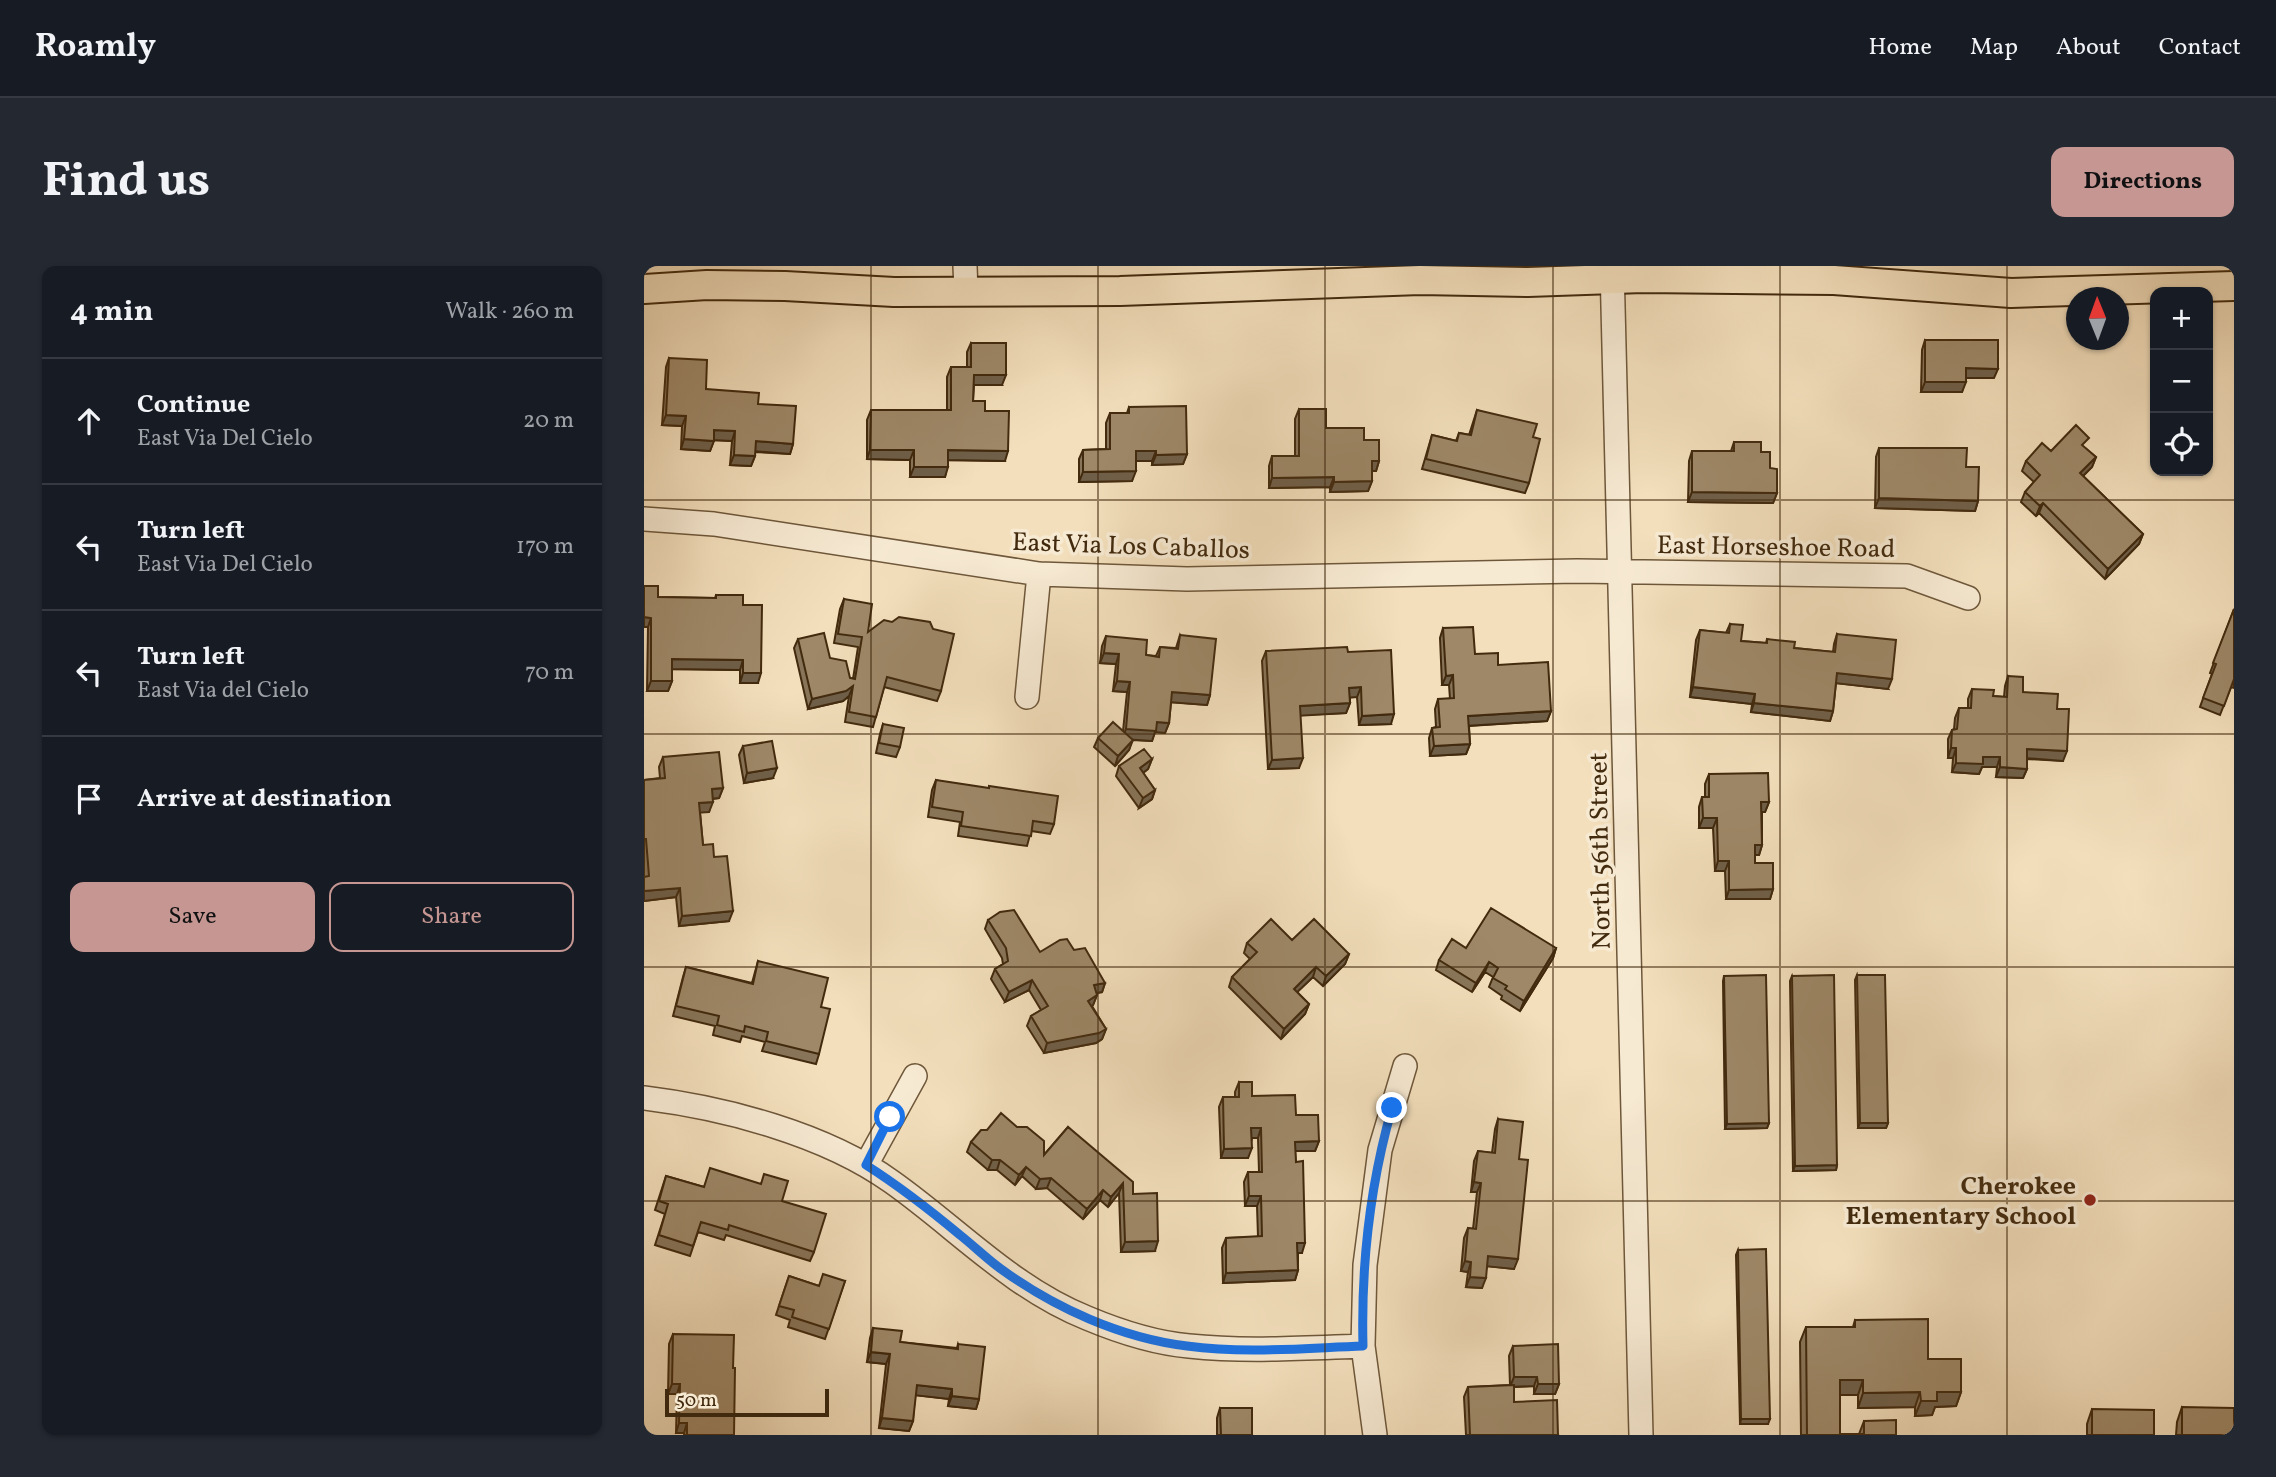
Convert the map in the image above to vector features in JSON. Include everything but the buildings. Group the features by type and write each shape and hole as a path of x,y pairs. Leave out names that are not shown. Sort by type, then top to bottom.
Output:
{"main road":[{"path":"644,289 707,285 894,292 965,278 1134,290 1420,280 1528,282 1612,273 1834,279 2011,293 2234,286"}],"street":[{"name":"North 56th Street","path":"1612,273 1641,1435"},
{"name":"East Via Los Caballos","path":"644,519 715,524 1039,574 1188,579 1620,571"},
{"name":"East Horseshoe Road","path":"1620,571 1907,576 1968,598"},
{"path":"1027,697 1039,574"},
{"path":"1375,1435 1363,1346 1364,1265 1378,1161 1405,1066"},
{"path":"866,1165 890,1117 915,1076"},
{"path":"644,1098 685,1103 745,1116 828,1147 866,1165 891,1181 1000,1269 1086,1318 1132,1334 1186,1346 1228,1349 1363,1346"}],"place":[{"name":"Cherokee Elementary School","path":"2090,1200"}],"route":[{"path":"890,1117 866,1165 891,1181 1000,1269 1086,1318 1132,1334 1186,1346 1228,1349 1363,1346 1364,1265 1380,1150 1392,1108"}]}
